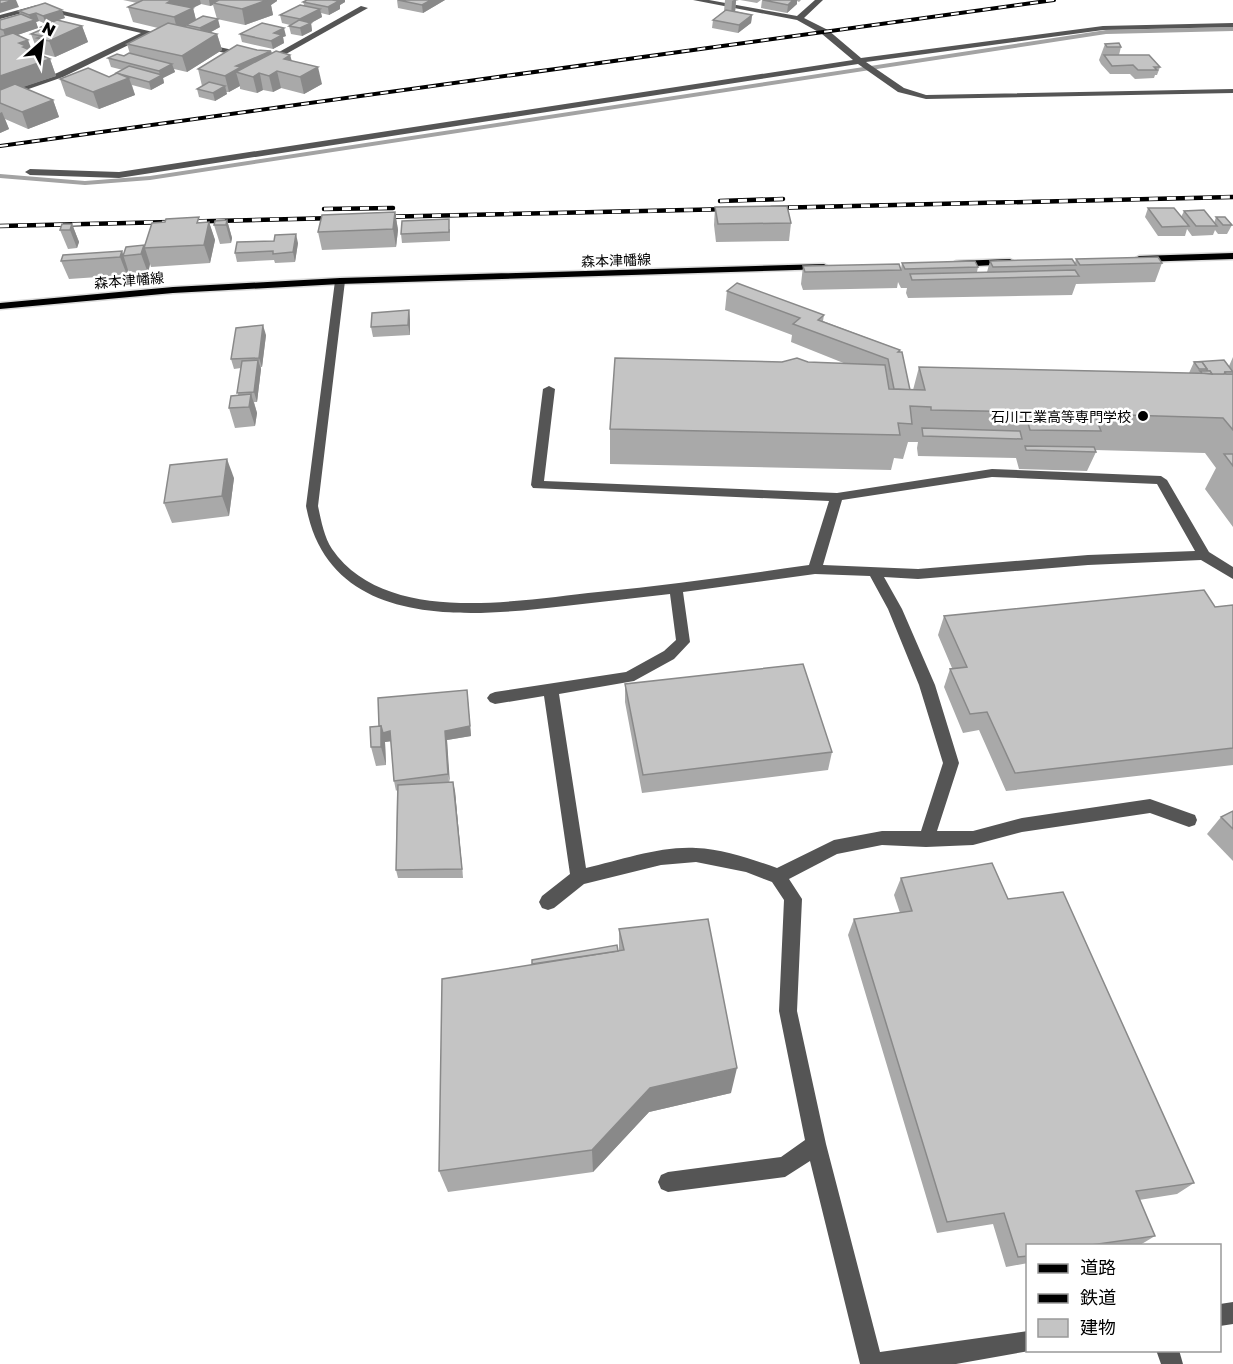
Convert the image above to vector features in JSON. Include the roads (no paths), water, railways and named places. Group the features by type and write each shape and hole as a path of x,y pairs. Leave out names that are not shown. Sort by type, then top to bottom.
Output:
{"main road":[{"path":"1126,259 1233,256"},
{"path":"947,264 1019,262"},
{"name":"森本津幡線","path":"0,306 172,290 340,281 840,267"}],"street":[{"path":"697,0 799,18 825,32 873,72 901,90 927,97 1233,91"},
{"path":"799,18 819,0"},
{"path":"0,17 38,7 180,40"},
{"path":"267,61 364,8"},
{"path":"116,25 127,20"},
{"path":"30,172 119,175 861,62 1103,28 1233,25"},
{"path":"0,97 60,75 148,33"},
{"path":"190,42 278,63"},
{"path":"340,281 312,506 316,530 328,553 347,572 378,592 426,606 474,610 676,589 815,569 918,574 1088,560 1204,555"},
{"path":"549,389 537,485 837,497 992,473 1161,480 1204,555 1233,574"},
{"path":"815,569 837,497"},
{"path":"874,572 895,609 927,685 951,763 926,840"},
{"path":"495,698 629,677 669,655 683,642 676,589"},
{"path":"551,689 579,878"},
{"path":"778,876 834,847 882,838 926,840 973,838 1022,825 1150,806 1189,820"},
{"path":"548,902 579,878 661,858 696,855 746,865 778,876 794,899 788,1011 816,1144 871,1364"},
{"path":"668,1182 784,1167 816,1144"},
{"path":"879,1364 1026,1342"}],"waterway":[{"path":"0,176 85,183 150,178 1106,32 1233,29"}],"railway":[{"path":"0,146 1054,0"},
{"path":"771,208 1233,197"},
{"path":"720,201 783,199"},
{"path":"324,209 393,208"},
{"path":"378,217 732,209"},
{"path":"0,226 336,218"}],"place":[{"name":"石川工業高等専門学校","path":"1143,416"}]}
